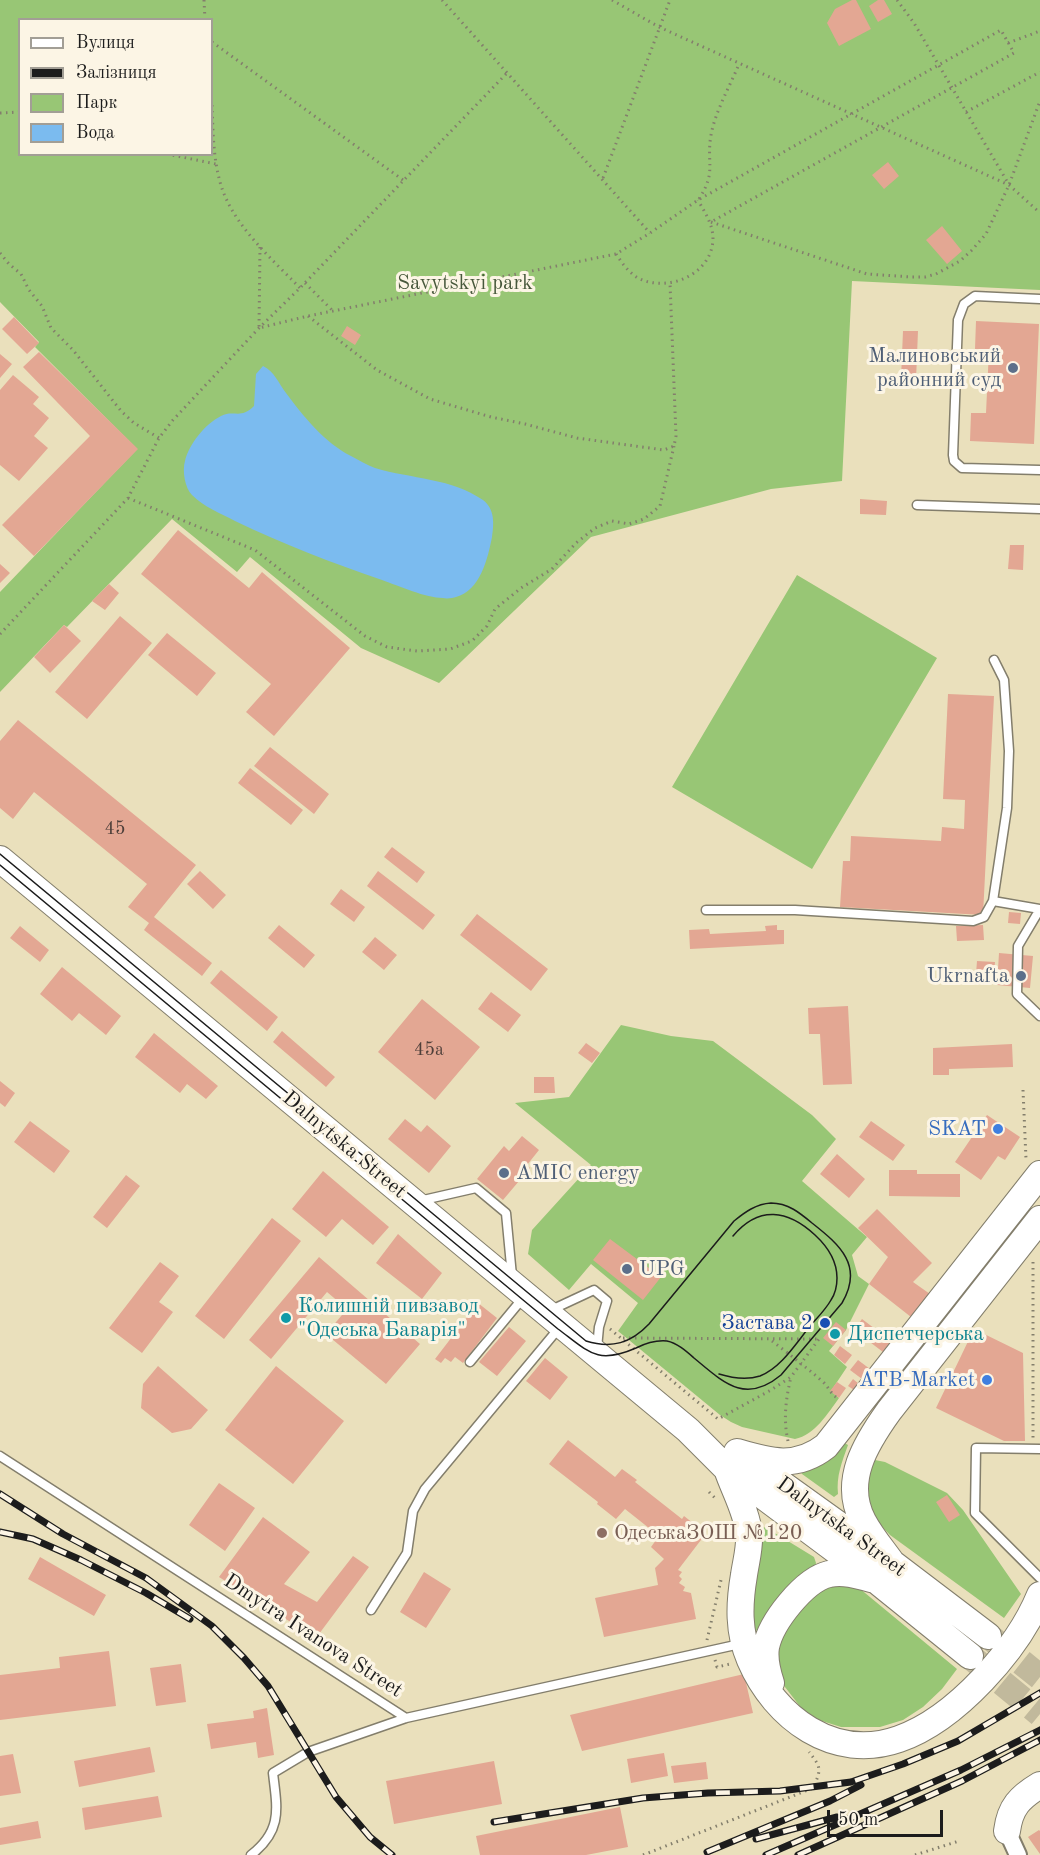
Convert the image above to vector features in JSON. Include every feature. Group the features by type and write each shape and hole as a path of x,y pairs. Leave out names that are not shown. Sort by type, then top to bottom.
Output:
{"main road":[{"name":"Dalnytska Street","path":"0,859 688,1430 885,1572 988,1636"},
{"path":"1034,1182 826,1446 808,1458 797,1461 732,1460 749,1534 740,1600 741,1653 786,1713 806,1729 833,1741 884,1743 900,1739 938,1718 959,1702 1007,1653 1021,1633 1040,1595"},
{"path":"776,1701 765,1662 766,1648 775,1624 795,1599 816,1580 827,1574 857,1575 885,1572 874,1539 862,1519 856,1500 855,1477 861,1456 871,1437 1036,1224"},
{"name":"Dalnytska Street","path":"885,1572 970,1656"},
{"path":"1007,1830 1009,1816 1016,1804 1028,1792 1040,1785"}],"street":[{"path":"1007,1830 1018,1855"}],"lane":[{"path":"1040,299 975,296 964,304 958,320 952,455 954,461 962,468 1040,470"},
{"path":"917,505 1040,509"},
{"path":"706,910 795,910 973,921 984,917 993,901 1007,808 1009,751 1004,680 994,660"},
{"path":"993,901 1040,909 1018,946 1017,994 1040,1016"},
{"path":"413,1203 476,1188 506,1213 519,1290 470,1362"},
{"path":"371,1610 407,1553 413,1511 425,1489 554,1319 594,1290 607,1301 600,1321 596,1355"},
{"path":"1037,1449 976,1448 975,1513 1040,1578"},
{"name":"Dmytra Ivanova Street","path":"0,1456 406,1718 741,1653"},
{"path":"251,1855 260,1848 275,1821 277,1811 273,1773 308,1752 406,1718"}],"path":[{"path":"204,0 205,18"},
{"path":"442,0 650,233"},
{"path":"612,0 659,27 1009,185"},
{"path":"603,178 669,0"},
{"path":"897,0 914,23 1009,185 1040,213"},
{"path":"259,328 308,316 616,254 698,200 1001,30 1014,53 711,222"},
{"path":"1008,43 1040,31"},
{"path":"213,43 403,180"},
{"path":"698,200 707,187 710,176 710,150 714,126 739,64"},
{"path":"966,112 1040,72"},
{"path":"0,634 128,498 159,438 173,420 259,328 507,73"},
{"path":"711,222 867,274 926,277 960,261 979,243 991,225 1009,185 1040,101"},
{"path":"0,113 18,112"},
{"path":"213,120 219,180 234,212 260,247 300,288"},
{"path":"176,156 216,164"},
{"path":"616,254 625,268 638,278 653,283 670,284 685,279 698,269 708,256 713,241 711,222 698,200"},
{"path":"259,328 260,247"},
{"path":"0,253 21,274 29,290 42,306 51,328 73,350 121,411 134,423 159,438"},
{"path":"305,283 333,311"},
{"path":"128,498 255,550 365,636 387,647 417,651 450,649 472,641 487,626 495,609 521,588 552,569 576,543 595,528 612,521 629,524 644,519 660,506 676,436 670,284"},
{"path":"308,316 377,370 430,399 577,438 654,450 664,450 674,446"},
{"path":"1023,1090 1034,1182"},
{"path":"1036,1224 1033,1267 1037,1449"},
{"path":"600,1321 718,1419 791,1377 819,1340 621,1338"},
{"path":"770,1340 826,1384 828,1391 835,1397 846,1400"},
{"path":"789,1448 785,1416 786,1396 791,1377"},
{"path":"706,1638 721,1581"},
{"path":"717,1667 741,1653"},
{"path":"643,1855 813,1788"},
{"path":"915,1855 959,1841"}],"green space":[{"name":"Savytskyi park","path":"0,0 1040,0 1040,290 852,281 842,481 771,489 591,537 439,683 361,648 250,557 237,572 172,519 67,627 64,625 0,692 0,592 137,449 35,347 39,342 0,302"},
{"path":"797,575 937,658 812,869 672,787"},
{"path":"621,1025 671,1036 713,1041 812,1115 836,1139 802,1181 867,1237 852,1255 858,1276 869,1284 846,1330 829,1351 847,1367 831,1391 839,1398 820,1423 802,1437 795,1439 742,1427 720,1415 618,1331 638,1303 591,1264 569,1290 528,1254 532,1230 591,1165 515,1103 569,1097"},
{"path":"841,1441 848,1445 839,1475 838,1494 834,1497 801,1472"},
{"path":"875,1460 885,1462 947,1493 963,1510 1021,1594 1004,1618 890,1535 882,1526 871,1510 867,1493 871,1462"},
{"path":"765,1527 814,1557 816,1563 815,1567 769,1611 755,1633 748,1616 759,1532"},
{"path":"853,1583 957,1669 942,1689 923,1707 903,1720 880,1727 841,1727 819,1720 802,1709 778,1678 778,1635 790,1618 823,1587"}],"water":[{"path":"263,366 273,374 307,420 341,451 375,468 458,487 487,504 493,517 492,537 482,573 471,588 464,594 448,598 412,591 271,538 212,509 192,495 186,484 184,470 190,448 204,429 215,420 226,414 245,412 254,406 256,374"}],"building":[{"path":"856,0 871,29 839,46 827,23 835,9"},
{"path":"878,0 884,0 892,14 878,22 869,6"},
{"path":"888,162 899,176 884,189 872,175"},
{"path":"942,226 962,251 947,264 926,240"},
{"path":"14,317 39,343 27,354 2,329"},
{"name":"Малиновський районний суд","path":"976,321 1039,324 1034,444 970,441 971,413 986,413 989,350 975,349"},
{"path":"347,326 361,335 355,345 341,336"},
{"path":"903,331 918,331 916,380 901,379"},
{"path":"39,352 138,449 34,556 2,525 90,436 23,367"},
{"path":"0,354 12,364 0,378"},
{"path":"13,375 39,397 33,404 49,418 34,436 48,448 19,481 0,465 0,390"},
{"path":"860,499 887,501 886,515 860,514"},
{"path":"178,530 249,588 262,572 350,648 274,736 246,712 271,684 141,574"},
{"path":"1010,545 1024,545 1023,570 1008,569"},
{"path":"0,564 10,573 0,583"},
{"path":"109,584 119,593 105,610 92,601"},
{"path":"120,616 152,643 87,719 55,692"},
{"path":"64,625 81,641 50,673 34,657"},
{"path":"167,633 216,673 197,696 148,655"},
{"path":"948,694 994,696 983,915 840,907 843,861 850,861 851,836 941,841 942,827 964,829 965,800 943,799"},
{"path":"18,720 196,865 154,917 212,963 202,976 144,930 149,923 128,907 147,884 34,792 13,819 0,808 0,741"},
{"path":"270,747 329,794 314,814 254,766"},
{"path":"250,768 303,810 291,825 238,783"},
{"path":"392,847 425,872 417,883 384,857"},
{"path":"200,871 226,895 213,909 187,884"},
{"path":"378,871 435,915 423,930 367,886"},
{"path":"341,889 365,907 354,922 330,904"},
{"path":"1009,912 1021,913 1020,924 1008,923"},
{"path":"477,914 548,969 531,991 460,935"},
{"path":"279,925 315,955 304,968 268,938"},
{"path":"777,925 777,930 784,930 784,944 690,949 689,930 709,929 710,934 766,931 765,926"},
{"path":"983,925 984,940 957,941 956,926"},
{"path":"20,926 49,950 40,962 10,938"},
{"path":"375,937 397,955 384,970 362,952"},
{"path":"999,953 1033,956 1030,988 997,985"},
{"path":"977,961 995,962 994,975 976,974"},
{"path":"62,967 121,1016 106,1035 79,1013 72,1021 40,994"},
{"path":"221,970 278,1017 267,1031 210,983"},
{"path":"491,992 521,1015 508,1032 478,1009"},
{"path":"422,999 480,1047 435,1100 378,1052"},
{"path":"848,1006 852,1084 823,1085 820,1034 809,1034 808,1008"},
{"path":"282,1031 335,1077 326,1087 273,1042"},
{"path":"154,1033 218,1086 206,1099 187,1084 180,1093 135,1057"},
{"path":"586,1043 600,1053 592,1063 578,1053"},
{"path":"1012,1044 1013,1067 949,1069 949,1075 933,1075 933,1048"},
{"path":"534,1077 554,1077 555,1093 534,1093"},
{"path":"0,1081 15,1093 5,1107 0,1103"},
{"path":"987,1115 1020,1137 1005,1160 998,1156 981,1180 955,1162"},
{"path":"405,1119 421,1132 427,1125 451,1146 429,1173 388,1139"},
{"path":"30,1121 70,1151 54,1173 14,1142"},
{"path":"871,1121 905,1145 893,1161 859,1137"},
{"name":"AMIC energy","path":"522,1136 539,1150 527,1165 530,1168 503,1200 477,1179 504,1146 509,1151"},
{"path":"837,1154 865,1179 849,1198 820,1174"},
{"path":"889,1170 917,1170 917,1174 960,1174 960,1197 889,1196"},
{"path":"323,1171 389,1227 373,1245 342,1219 326,1237 292,1209"},
{"path":"126,1175 140,1186 107,1228 93,1217"},
{"path":"877,1209 932,1263 913,1282 930,1294 911,1317 869,1284 888,1257 858,1228"},
{"path":"272,1218 301,1241 224,1339 195,1316"},
{"path":"398,1234 442,1273 422,1299 376,1263"},
{"name":"UPG","path":"610,1239 661,1277 643,1300 593,1260"},
{"path":"319,1257 420,1344 386,1384 326,1334 347,1309 327,1292 271,1359 249,1340"},
{"path":"160,1262 179,1276 159,1302 173,1312 142,1353 109,1328"},
{"path":"478,1303 497,1318 463,1363 455,1357 451,1362 445,1358 441,1363 435,1359"},
{"path":"862,1319 891,1341 883,1352 854,1330"},
{"name":"Диспетчерська","path":"836,1322 846,1330 833,1346 823,1338"},
{"path":"509,1327 526,1341 497,1376 479,1362"},
{"name":"ATB-Market","path":"974,1329 1023,1353 1025,1441 1004,1441 936,1408"},
{"path":"840,1346 852,1355 845,1364 834,1355"},
{"path":"545,1358 568,1377 550,1400 526,1381"},
{"path":"858,1360 870,1369 862,1379 850,1370"},
{"path":"158,1366 208,1410 191,1429 172,1433 141,1408 143,1384"},
{"path":"276,1366 344,1421 293,1484 225,1430"},
{"path":"853,1379 859,1384 854,1390 848,1386"},
{"path":"837,1382 846,1388 839,1398 830,1391"},
{"path":"568,1440 615,1477 622,1469 682,1519 684,1516 703,1531 701,1534 704,1536 678,1570 682,1572 679,1576 682,1579 679,1583 685,1587 683,1591 691,1593 696,1619 604,1637 595,1598 658,1585 655,1568 664,1559 651,1547 659,1536 625,1509 616,1519 549,1464"},
{"path":"219,1483 255,1508 225,1551 189,1525"},
{"path":"947,1495 960,1515 949,1522 936,1502"},
{"path":"263,1517 310,1552 284,1584 317,1602 353,1556 369,1567 316,1638 219,1577"},
{"path":"40,1557 106,1595 94,1616 28,1579"},
{"path":"424,1572 451,1589 426,1628 400,1612"},
{"path":"109,1651 116,1706 0,1720 0,1675 60,1668 59,1657"},
{"path":"181,1664 186,1702 156,1706 150,1668"},
{"path":"744,1674 753,1713 582,1751 570,1715"},
{"path":"267,1708 274,1755 258,1758 256,1742 211,1749 207,1724 254,1718 253,1711"},
{"path":"150,1747 155,1772 79,1787 74,1761"},
{"path":"664,1753 668,1776 631,1783 627,1759"},
{"path":"13,1754 21,1793 0,1796 0,1756"},
{"path":"494,1761 502,1804 394,1824 386,1781"},
{"path":"706,1762 708,1779 674,1783 671,1766"},
{"path":"158,1796 162,1817 85,1830 82,1808"},
{"path":"620,1807 628,1847 586,1855 480,1855 476,1836"},
{"path":"38,1821 41,1838 0,1845 0,1828"},
{"path":"1040,1831 1040,1854 1028,1837"}],"tunnel":[{"path":"991,1638 1040,1677"},
{"path":"972,1658 1040,1714"}],"tram line":[{"path":"0,854 586,1341 604,1344 620,1343 642,1331 734,1221 751,1209 771,1203 793,1209 840,1248 850,1267 851,1278 842,1303 781,1375 768,1384 756,1388 745,1389 725,1382 681,1348 667,1341 651,1342 612,1355 602,1356 586,1350 0,865"},
{"path":"719,1374 750,1378 760,1376 775,1367 827,1307 837,1284 837,1271 828,1249 815,1235 794,1220 774,1214 763,1215 753,1219 733,1236"}],"railway":[{"path":"0,1494 63,1534 146,1578 212,1626 268,1686 336,1797 370,1837 392,1855"},
{"path":"0,1532 33,1539 81,1560 146,1593 190,1619"},
{"path":"494,1822 643,1798 780,1791 851,1782 958,1741 1040,1693"},
{"path":"766,1855 961,1770 1040,1730"},
{"path":"798,1855 962,1781 1040,1740"},
{"path":"707,1852 830,1801 861,1785"},
{"path":"756,1839 837,1817"}],"place":[{"name":"Малиновський районний суд","path":"1013,368"},
{"name":"Ukrnafta","path":"1021,976"},
{"name":"SKAT","path":"998,1129"},
{"name":"AMIC energy","path":"504,1173"},
{"name":"UPG","path":"627,1269"},
{"name":"Колишній пивзавод \"Одеська Баварія\"","path":"286,1318"},
{"name":"Застава 2","path":"825,1323"},
{"name":"Диспетчерська","path":"835,1334"},
{"name":"ATB-Market","path":"987,1380"},
{"name":"ОдеськаЗОШ №120","path":"602,1533"}]}
